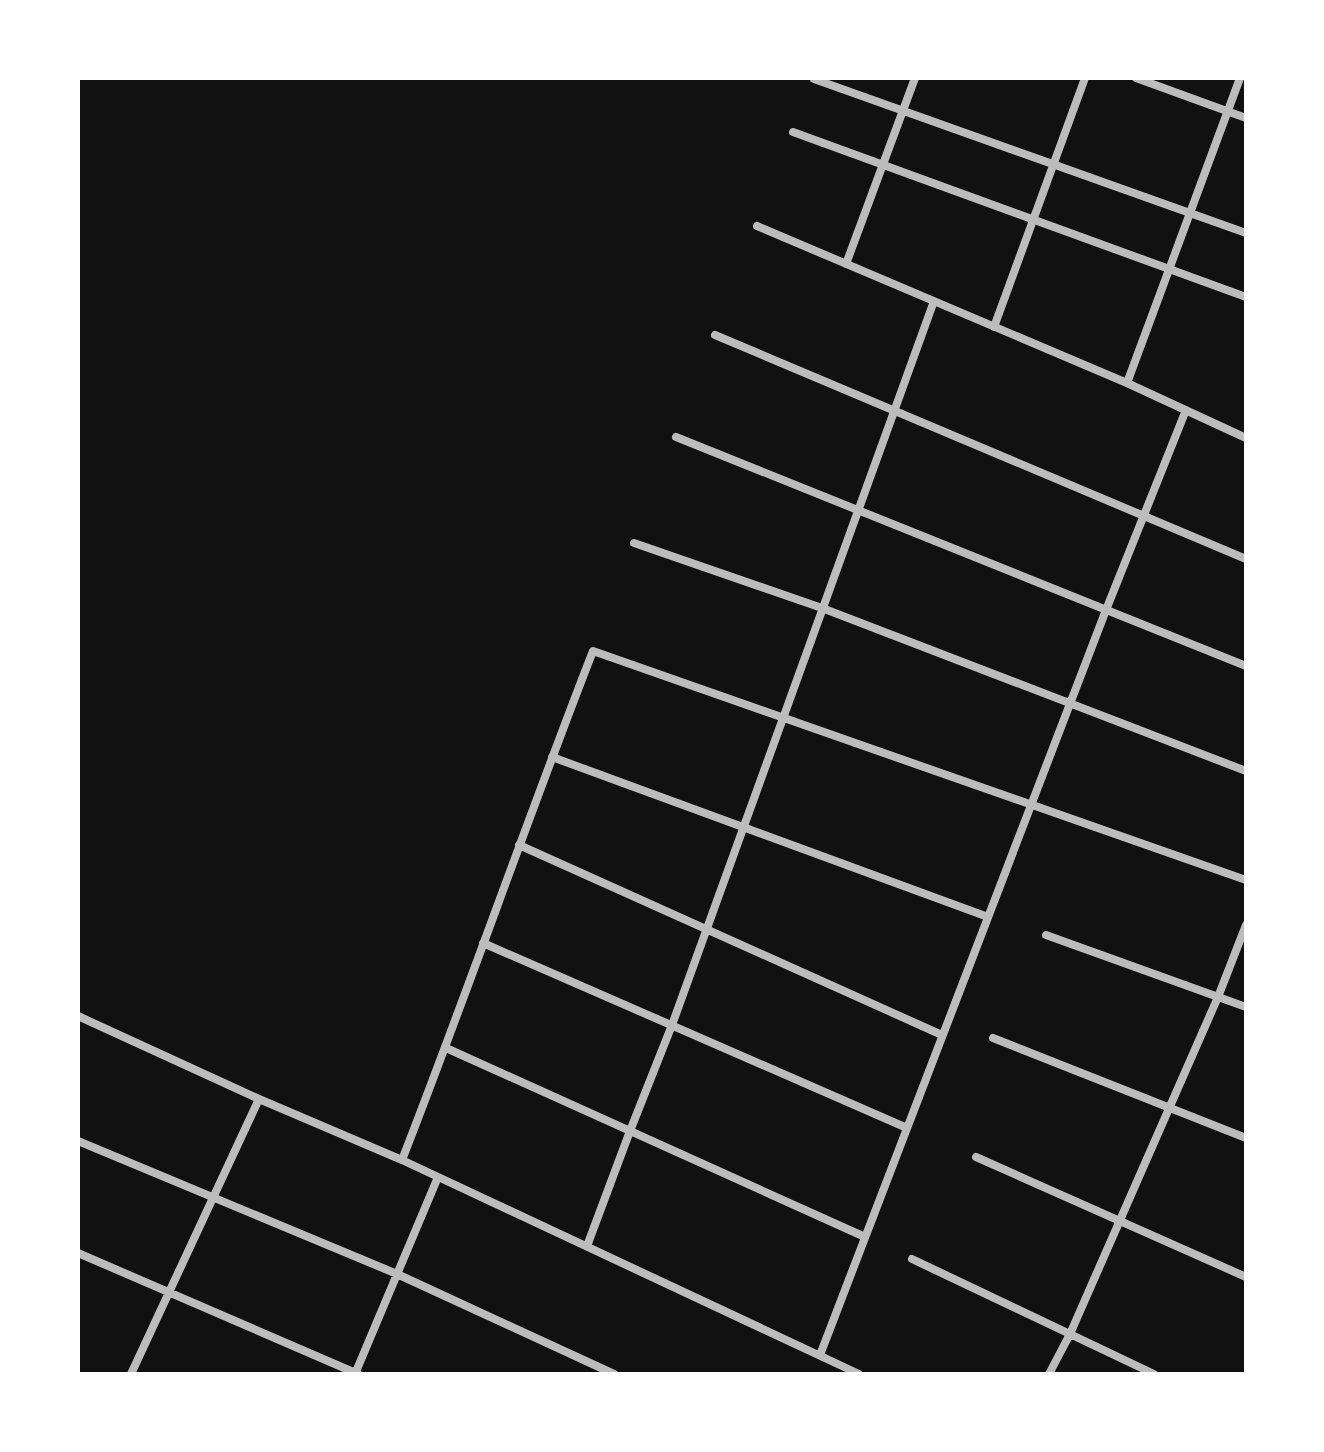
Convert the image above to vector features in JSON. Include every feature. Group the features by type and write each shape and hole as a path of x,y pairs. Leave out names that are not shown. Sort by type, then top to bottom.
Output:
{"street":[{"path":"846,264 915,78"},
{"path":"994,327 1085,78"},
{"path":"1136,78 1246,118"},
{"path":"1127,383 1240,78"},
{"path":"814,79 1246,233"},
{"path":"793,132 1246,297"},
{"path":"757,226 1127,383 1246,438"},
{"path":"587,1246 785,718 934,301"},
{"path":"715,335 1246,559"},
{"path":"820,1355 1186,410"},
{"path":"676,437 1246,666"},
{"path":"634,543 822,608 1246,771"},
{"path":"402,1160 593,651 1246,880"},
{"path":"552,757 988,917"},
{"path":"519,845 942,1035"},
{"path":"1049,1374 1070,1334 1218,997 1246,925"},
{"path":"1046,935 1246,1007"},
{"path":"483,943 907,1128"},
{"path":"78,1016 587,1246 820,1355 839,1370 859,1374"},
{"path":"993,1038 1246,1138"},
{"path":"446,1048 865,1237"},
{"path":"131,1374 259,1099"},
{"path":"78,1141 397,1274 614,1374"},
{"path":"976,1157 1246,1277"},
{"path":"78,1253 356,1374 438,1177"},
{"path":"912,1259 1154,1374"}]}
